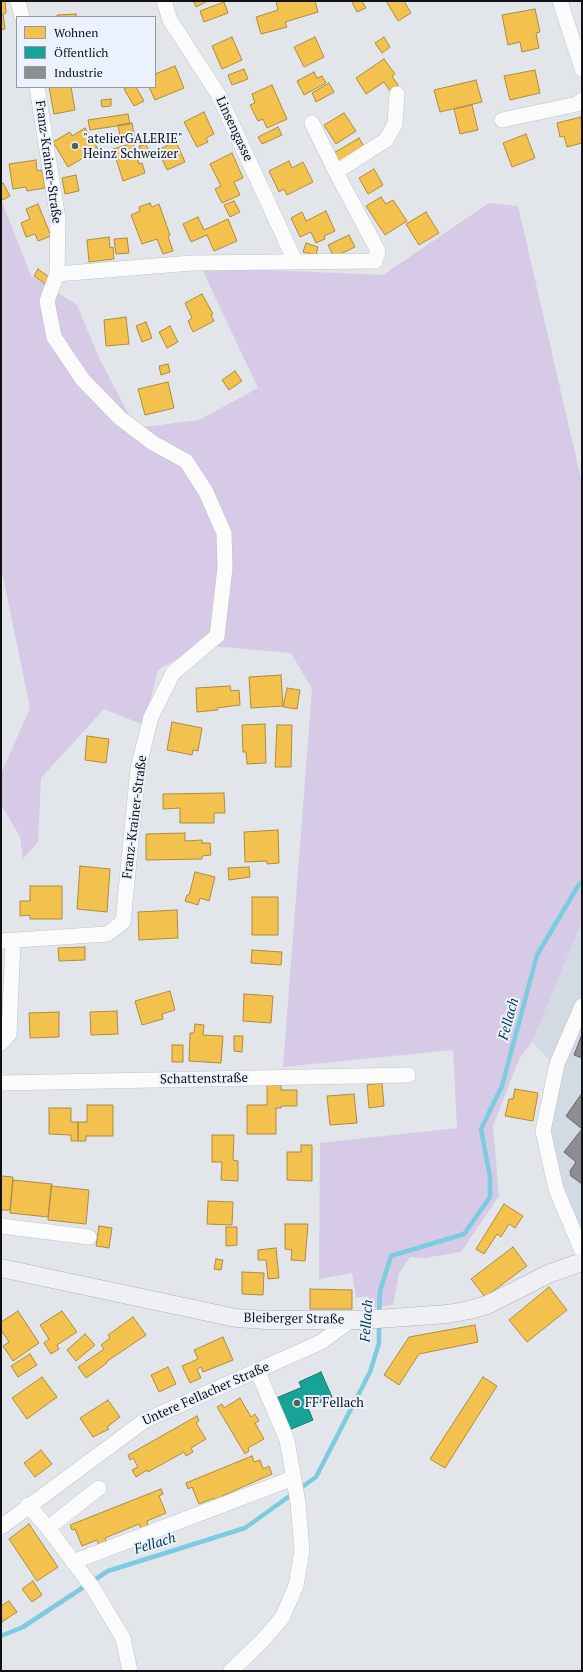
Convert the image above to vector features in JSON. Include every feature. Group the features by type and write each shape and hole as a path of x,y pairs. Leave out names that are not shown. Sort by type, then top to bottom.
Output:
{"main road":[{"name":"Bleiberger Straße","path":"1,1268 236,1318 266,1320 357,1320 448,1314 487,1305 548,1274 582,1262"}],"street":[{"path":"18,1 22,16"},
{"name":"Linsengasse","path":"164,1 170,20 218,94 295,261"},
{"path":"560,1 582,69"},
{"name":"Franz-Krainer-Straße","path":"7,941 107,934 123,922 138,768 151,717 173,672 217,636 225,568 224,533 206,492 186,461 152,444 120,418 83,380 54,337 47,301 57,274 58,219 37,88"},
{"path":"336,172 386,140 395,124 397,94"},
{"path":"502,120 577,104 582,100"},
{"path":"57,274 192,263 375,261 378,250 336,172 312,123"},
{"path":"1,1043 9,1034 7,941"},
{"path":"582,1006 557,1064 543,1131 556,1189 582,1251"},
{"name":"Schattenstraße","path":"1,1083 408,1075"},
{"path":"1,1226 89,1237"},
{"name":"Untere Fellacher Straße","path":"1,1527 28,1505 144,1420 321,1342 357,1320"},
{"path":"231,1671 262,1641 282,1618 296,1586 302,1551 298,1503 287,1440 257,1370"},
{"path":"76,1566 294,1480"},
{"path":"48,1528 99,1488"},
{"path":"28,1505 48,1528 93,1588 123,1638 128,1670"}],"shaded area":[{"path":"1,199 31,276 77,305 99,358 136,428 199,420 258,388 201,267 383,275 489,203 518,206 581,479 582,922 532,1042 519,1059 493,1126 499,1196 461,1252 425,1258 410,1257 399,1273 393,1305 371,1308 368,1296 356,1298 352,1273 319,1279 320,1143 457,1128 453,1050 283,1067 312,689 291,653 201,645 158,670 144,725 104,709 41,778 38,842 23,859 20,837 1,804 1,774 30,708 1,567"},
{"path":"582,922 582,1230 578,1229 540,1144 549,1059 532,1042"}],"building: Wohnen":[{"path":"1,1 5,1 6,13 3,14 5,29 1,30"},
{"path":"193,1 208,1 196,7"},
{"path":"276,1 315,1 318,12 285,22 287,27 261,34 256,17 278,10"},
{"path":"362,1 366,8 357,12 352,2"},
{"path":"386,1 404,1 411,13 398,21"},
{"path":"224,2 228,13 204,22 200,11"},
{"path":"535,9 540,32 536,33 539,48 522,52 520,42 508,45 502,15"},
{"path":"76,14 76,16 57,16"},
{"path":"232,37 242,60 222,69 212,46"},
{"path":"315,37 324,57 304,67 294,47"},
{"path":"384,37 390,47 382,53 375,43"},
{"path":"384,59 395,74 392,76 398,85 390,91 384,82 366,94 356,78"},
{"path":"175,66 184,88 155,100 149,88 156,88 156,74"},
{"path":"244,69 248,79 232,85 228,75"},
{"path":"535,70 540,93 510,100 504,76"},
{"path":"314,72 317,78 322,76 326,83 304,95 297,81"},
{"path":"476,80 482,102 440,112 434,90"},
{"path":"329,83 334,92 316,102 312,93"},
{"path":"272,85 287,119 267,128 263,119 258,121 250,105 255,103 252,94"},
{"path":"49,88 71,88 75,110 54,114"},
{"path":"137,88 144,101 134,106 124,89"},
{"path":"111,99 111,106 102,107 101,100"},
{"path":"472,105 478,130 460,134 454,109"},
{"path":"204,112 214,134 206,138 208,142 197,147 184,122"},
{"path":"344,113 356,131 336,144 324,125"},
{"path":"128,114 130,124 90,130 88,120"},
{"path":"581,117 582,143 567,147 564,136 560,137 557,123"},
{"path":"132,123 135,140 121,142 118,125"},
{"path":"278,127 282,135 262,144 258,137"},
{"name":"\"atelierGALERIE\" Heinz Schweizer","path":"85,128 98,149 68,167 53,142 70,132 72,136"},
{"path":"526,134 535,158 512,167 503,143"},
{"path":"359,138 365,148 339,164 332,154"},
{"path":"176,141 185,162 167,170 158,150"},
{"path":"133,143 139,164 142,163 145,173 123,181 113,149"},
{"path":"146,144 149,152 142,155 139,146"},
{"path":"232,153 243,178 234,182 240,195 222,203 215,189 221,186 210,164"},
{"path":"36,160 37,171 42,170 45,188 27,191 26,187 13,189 9,164"},
{"path":"289,161 292,168 303,162 313,182 287,195 284,189 279,192 269,171"},
{"path":"374,169 383,185 368,194 359,178"},
{"path":"76,175 79,191 65,194 62,178"},
{"path":"3,183 10,196 3,200 1,196 1,185"},
{"path":"381,197 386,204 393,200 407,221 385,235 366,206"},
{"path":"234,201 240,212 230,217 224,205"},
{"path":"150,203 152,207 159,204 170,235 168,236 173,251 163,254 157,239 142,244 131,215 140,211 139,207"},
{"path":"38,204 51,236 38,241 35,234 26,237 21,223 30,219 26,209"},
{"path":"326,211 335,231 324,236 325,239 316,243 311,232 300,237 291,218 302,212 306,221"},
{"path":"426,212 439,233 419,245 406,224"},
{"path":"198,217 204,230 228,219 237,241 214,251 207,235 191,242 183,224"},
{"path":"349,235 355,247 334,257 328,245"},
{"path":"109,237 110,248 113,247 114,259 89,262 87,240"},
{"path":"127,238 129,253 116,254 114,239"},
{"path":"306,243 318,247 316,255 303,252"},
{"path":"38,269 49,277 45,284 34,276"},
{"path":"202,294 213,314 211,315 214,321 193,332 188,321 192,318 185,303"},
{"path":"126,317 129,344 106,346 104,320"},
{"path":"146,322 152,338 142,342 136,326"},
{"path":"170,326 178,342 167,348 159,332"},
{"path":"168,364 170,372 161,375 159,366"},
{"path":"235,371 242,381 229,390 222,380"},
{"path":"168,382 174,408 145,415 138,389"},
{"path":"281,675 283,706 251,708 249,677"},
{"path":"230,686 231,691 239,690 240,705 217,708 218,710 197,712 196,688"},
{"path":"287,688 300,690 297,709 283,707"},
{"path":"172,722 202,728 198,751 193,750 192,755 167,750"},
{"path":"265,724 266,763 247,764 246,752 243,752 242,725"},
{"path":"277,725 292,725 291,767 275,767"},
{"path":"87,736 109,739 106,763 85,760"},
{"path":"224,793 225,813 214,813 214,823 180,823 180,808 163,809 163,794"},
{"path":"278,830 279,863 267,864 267,861 245,862 244,832"},
{"path":"185,833 185,841 202,840 202,843 210,843 211,855 202,856 202,859 146,860 146,834"},
{"path":"80,866 110,869 107,912 77,909"},
{"path":"249,867 250,877 229,880 228,868"},
{"path":"195,872 215,877 209,901 200,898 198,905 185,901 187,895 189,895"},
{"path":"30,886 62,886 62,919 30,919 30,915 20,916 20,901 30,901"},
{"path":"252,897 278,897 278,935 252,935"},
{"path":"177,910 178,938 139,940 138,912"},
{"path":"85,947 85,960 59,961 58,948"},
{"path":"252,950 282,952 281,965 251,963"},
{"path":"170,991 175,1010 162,1014 163,1019 142,1025 135,1001"},
{"path":"244,994 273,996 271,1023 243,1021"},
{"path":"117,1011 118,1034 91,1035 90,1012"},
{"path":"59,1012 59,1037 30,1038 29,1013"},
{"path":"195,1024 204,1025 203,1035 223,1036 221,1063 189,1061 190,1033 194,1033"},
{"path":"234,1036 243,1036 242,1052 234,1051"},
{"path":"172,1045 183,1045 183,1062 172,1062"},
{"path":"382,1083 384,1106 369,1108 367,1085"},
{"path":"267,1085 281,1085 281,1090 297,1090 297,1106 281,1106 281,1108 276,1108 276,1134 247,1134 247,1105 267,1105"},
{"path":"515,1089 538,1093 533,1121 505,1116 509,1099 513,1099"},
{"path":"354,1094 357,1123 330,1125 327,1096"},
{"path":"87,1105 113,1105 113,1136 86,1136 86,1141 78,1141 78,1122 87,1122"},
{"path":"49,1108 71,1108 71,1122 78,1122 78,1141 71,1141 71,1135 49,1134"},
{"path":"212,1135 234,1135 233,1160 238,1161 238,1181 221,1180 222,1162 212,1162"},
{"path":"301,1145 312,1145 312,1181 287,1180 287,1152 301,1152"},
{"path":"1,1176 13,1177 10,1210 1,1210"},
{"path":"13,1180 52,1184 48,1217 10,1213"},
{"path":"51,1186 89,1190 86,1224 48,1220"},
{"path":"208,1201 233,1202 232,1225 207,1224"},
{"path":"504,1204 523,1216 515,1228 509,1224 501,1237 497,1234 484,1254 476,1249"},
{"path":"285,1224 308,1224 305,1261 291,1260 292,1250 285,1249"},
{"path":"99,1226 112,1228 109,1248 96,1246"},
{"path":"226,1227 237,1227 237,1245 226,1246"},
{"path":"513,1247 527,1266 485,1297 471,1279"},
{"path":"276,1248 279,1278 268,1279 266,1260 258,1260 258,1250"},
{"path":"216,1259 223,1260 221,1270 214,1269"},
{"path":"242,1272 264,1273 263,1295 242,1294"},
{"path":"549,1287 567,1310 527,1342 509,1320"},
{"path":"310,1289 352,1290 352,1309 310,1309"},
{"path":"18,1311 39,1343 13,1361 3,1346 9,1342 1,1330 1,1322"},
{"path":"62,1311 77,1332 57,1345 59,1349 51,1354 44,1343 49,1339 40,1325"},
{"path":"133,1317 146,1335 106,1362 107,1363 86,1378 78,1367 104,1349 101,1345 110,1338 108,1335"},
{"path":"475,1325 478,1342 419,1354 399,1385 384,1375 409,1337"},
{"path":"85,1334 95,1345 76,1361 67,1350"},
{"path":"223,1337 233,1360 203,1372 201,1367 197,1369 201,1378 190,1383 182,1366 198,1359 194,1350"},
{"path":"30,1354 37,1365 18,1377 11,1366"},
{"path":"168,1367 176,1384 159,1392 151,1375"},
{"path":"42,1377 57,1397 27,1419 12,1398"},
{"path":"483,1377 497,1386 445,1468 430,1459"},
{"path":"240,1398 251,1417 255,1414 259,1421 255,1423 264,1439 248,1448 249,1451 245,1454 217,1407 222,1404 224,1408"},
{"path":"108,1400 120,1417 107,1427 109,1429 93,1437 80,1418"},
{"path":"197,1416 199,1421 196,1423 206,1439 191,1448 193,1452 186,1456 184,1452 136,1477 132,1470 138,1467 133,1458 130,1460 128,1455"},
{"path":"41,1450 52,1464 35,1477 24,1463"},
{"path":"252,1456 254,1462 260,1460 263,1469 269,1466 272,1474 222,1496 224,1500 216,1503 214,1498 199,1504 192,1487 188,1489 186,1483"},
{"path":"161,1489 163,1494 159,1496 166,1513 147,1521 148,1526 141,1529 139,1524 105,1538 107,1543 99,1546 97,1540 82,1546 75,1529 72,1530 70,1525"},
{"path":"29,1524 58,1567 37,1581 9,1539"},
{"path":"33,1581 42,1595 32,1602 22,1589"},
{"path":"9,1601 17,1612 2,1622 1,1606"}],"building: Öffentlich":[{"name":"FF Fellach","path":"321,1372 332,1397 308,1408 313,1420 289,1430 274,1399 300,1388 302,1389 299,1382"}],"building: Industrie":[{"path":"582,1034 582,1058 574,1055"},
{"path":"582,1093 582,1129 566,1116"},
{"path":"582,1129 582,1184 571,1176 570,1171 576,1162 564,1152"}],"waterway":[{"name":"Fellach","path":"379,1315 380,1291 391,1256 464,1234 490,1197 490,1177 481,1129 502,1086 537,955 578,886 582,882"},
{"name":"Fellach","path":"1,1636 23,1627 108,1571 245,1528 316,1477 370,1372 379,1343 379,1323"}],"place":[{"name":"\"atelierGALERIE\" Heinz Schweizer","path":"75,146"},
{"name":"FF Fellach","path":"297,1403"}]}
